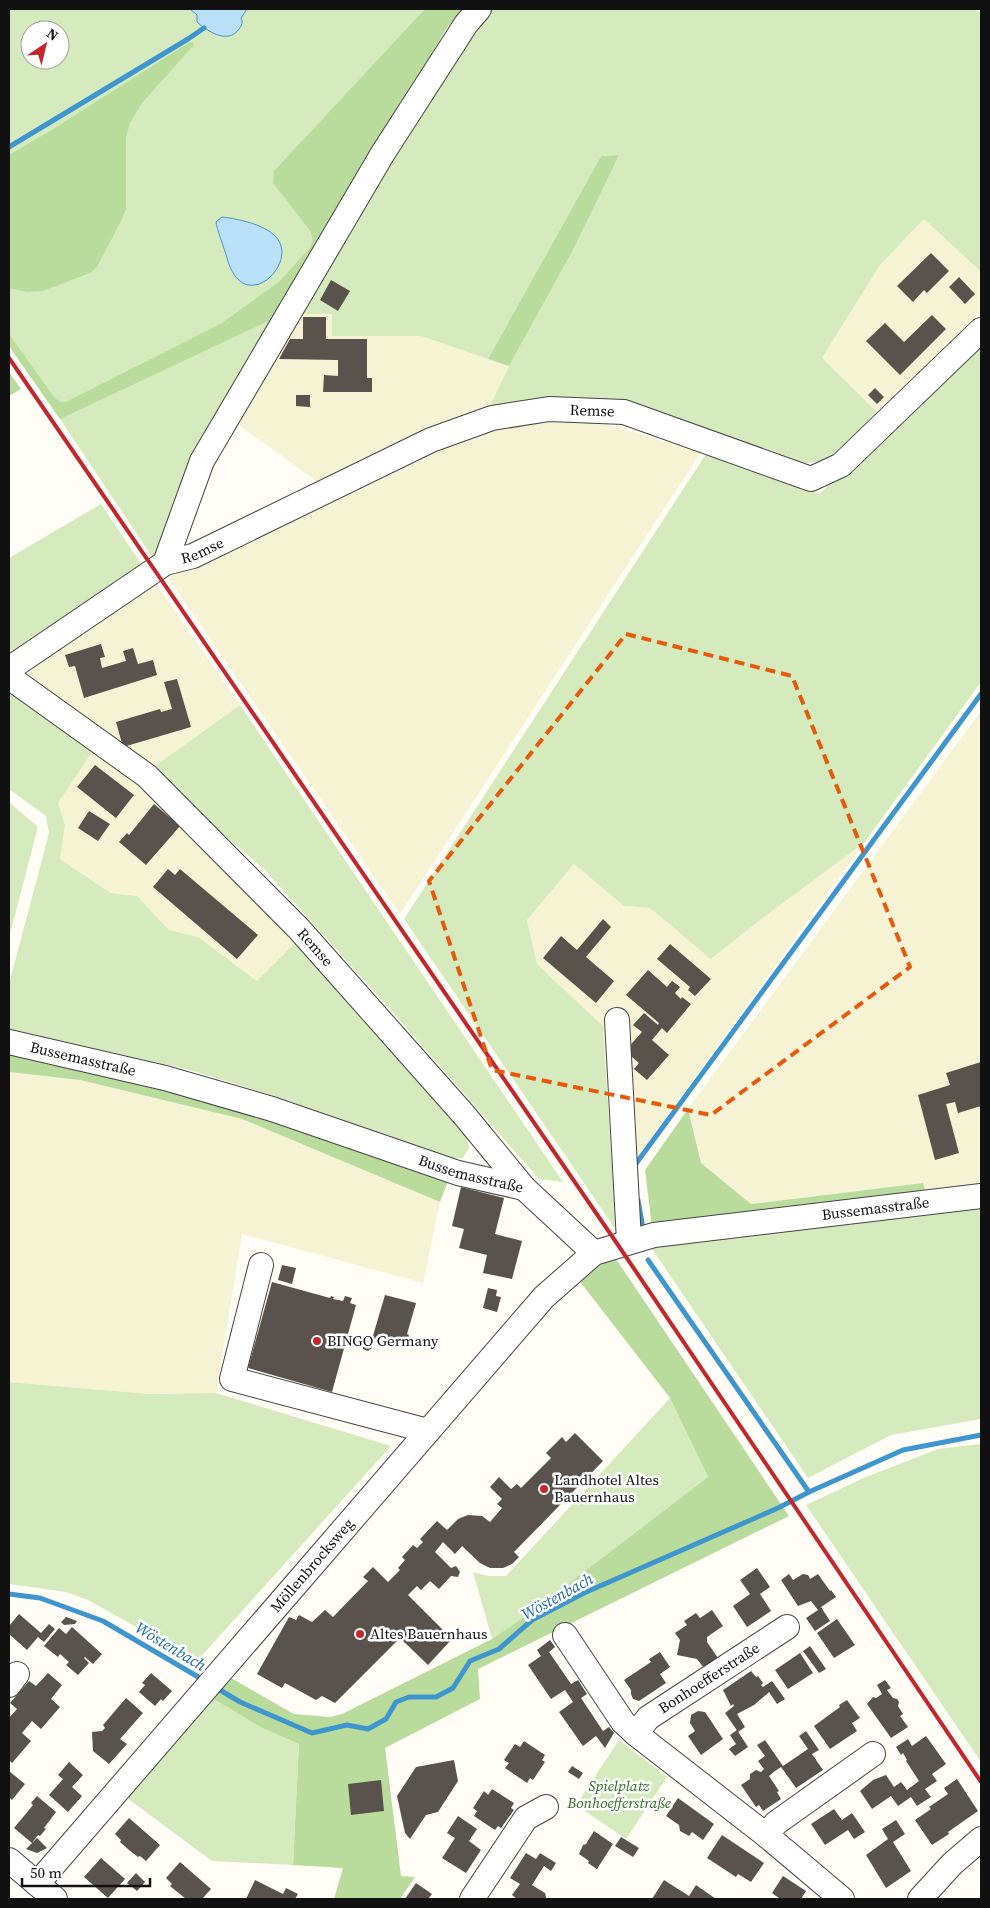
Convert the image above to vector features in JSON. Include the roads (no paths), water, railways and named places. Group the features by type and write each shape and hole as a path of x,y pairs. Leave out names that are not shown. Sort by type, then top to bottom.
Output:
{"street":[{"name":"Remse","path":"165,564 202,461 383,153 466,24 478,9"},
{"name":"Remse","path":"9,670 165,564 193,556 431,440 492,418 549,409 624,412 811,479 841,465 981,330"},
{"name":"Remse","path":"9,677 154,782 299,928 464,1116 524,1188"},
{"path":"617,1020 629,1242"},
{"name":"Bussemasstraße","path":"9,1042 165,1078 272,1109 458,1173 524,1188 594,1253 654,1235 981,1196"},
{"name":"Möllenbrocksweg","path":"36,1884 544,1296 594,1253"},
{"path":"261,1265 232,1379 428,1431"},
{"name":"Bonhoefferstraße","path":"636,1734 648,1718 786,1627"},
{"path":"565,1636 623,1722 766,1834 842,1899"},
{"path":"766,1834 776,1823 873,1754"},
{"path":"472,1899 526,1818 546,1806"},
{"path":"920,1899 952,1864 981,1839"},
{"path":"9,1860 55,1899"}],"water":[{"path":"190,9 247,9 241,18 242,24 239,29 234,34 224,36 201,26 197,22 197,15"},
{"path":"222,217 256,225 272,233 278,239 282,256 278,267 263,282 253,285 243,283 234,274 216,225 216,222"}],"waterway":[{"path":"9,147 204,28"},
{"path":"632,1169 981,694"},
{"path":"638,1200 643,1229"},
{"path":"648,1260 809,1492"},
{"name":"Wöstenbach","path":"215,1687 240,1702 312,1733 347,1725 368,1729 386,1719 396,1702 409,1697 436,1697 453,1688 470,1661 499,1649 532,1620 584,1593 778,1508 903,1450 981,1435"},
{"name":"Wöstenbach","path":"9,1594 40,1598 103,1621 205,1681"}],"railway":[{"path":"9,358 618,1245 981,1782"}],"place":[{"name":"BINGO Germany","path":"317,1341"},
{"name":"Landhotel Altes Bauernhaus","path":"544,1489"},
{"name":"Altes Bauernhaus","path":"360,1634"}],"park label":[{"name":"Spielplatz Bonhoefferstraße","path":"619,1794"}]}
